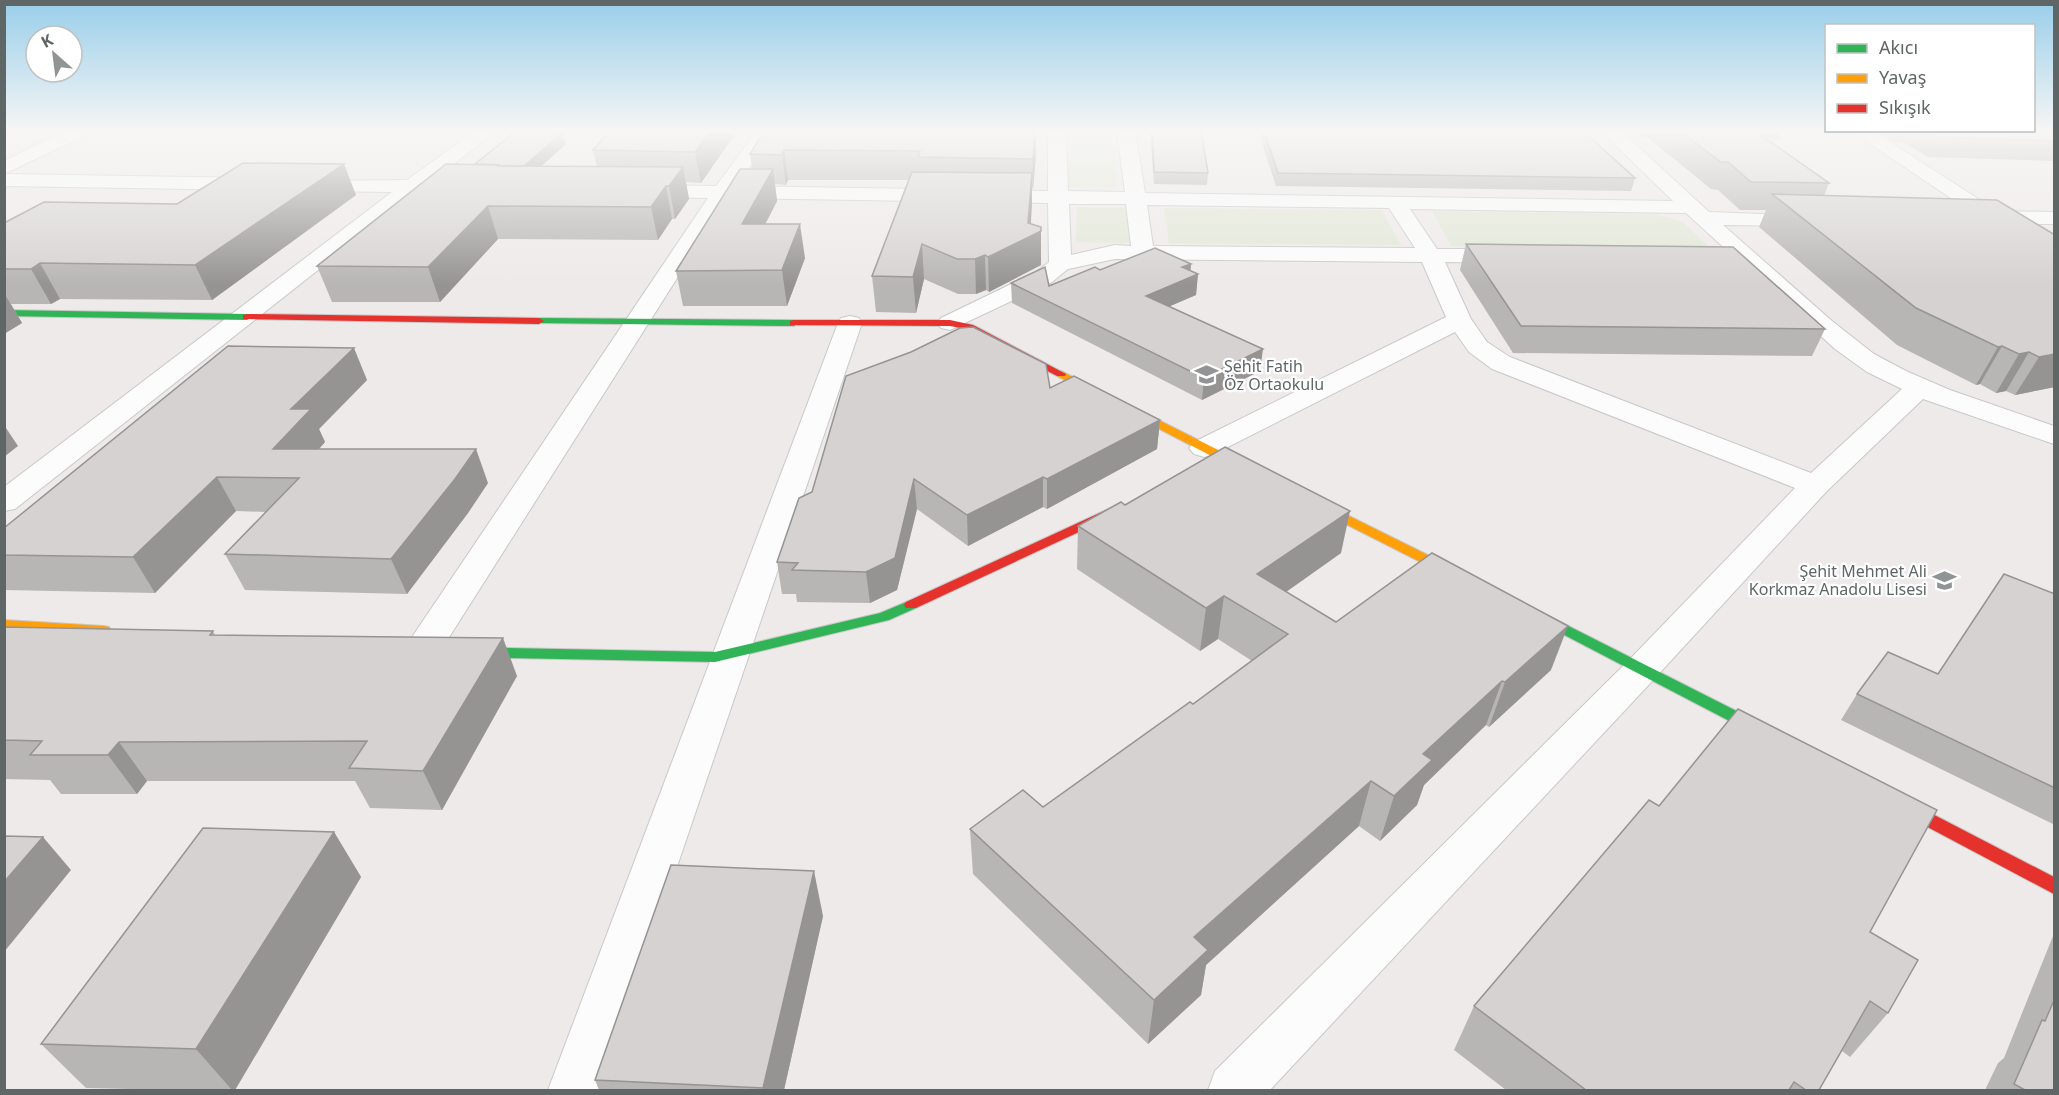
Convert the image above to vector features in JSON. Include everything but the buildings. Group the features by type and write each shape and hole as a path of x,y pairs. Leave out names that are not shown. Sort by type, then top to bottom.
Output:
{"street":[{"path":"98,200 130,182"},
{"path":"137,182 483,188"},
{"path":"4,502 418,182"},
{"path":"427,652 636,322 729,182"},
{"path":"1058,182 1060,264"},
{"path":"1132,182 1143,252"},
{"path":"1671,182 1698,205 1746,259 1837,338 1876,366 1920,387 2055,435"},
{"path":"1928,182 1969,213"},
{"path":"626,190 1698,205 1824,220"},
{"path":"1395,202 1430,254 1459,320 1478,347 1501,363 1815,485"},
{"path":"1938,203 1997,219 2055,218"},
{"path":"1997,219 2055,257"},
{"path":"950,323 1044,277 1060,264 1115,252 1524,256"},
{"path":"1711,258 1746,259"},
{"path":"4,313 636,322 950,323 969,327 1211,458 1268,480"},
{"path":"1211,458 1459,320"},
{"path":"574,1090 850,323"},
{"path":"1234,1090 1643,668 1815,485 1920,387"},
{"path":"1290,490 1482,587"},
{"path":"427,652 715,657 884,617 1129,503"},
{"path":"1514,603 1780,741"},
{"path":"4,625 124,633"},
{"path":"1875,791 2055,886"}],"green space":[{"path":"1066,182 1117,182 1117,187 1066,187"},
{"path":"1077,207 1134,208 1136,243 1076,242"},
{"path":"1164,208 1382,210 1401,245 1169,243"},
{"path":"1432,211 1654,214 1683,222 1712,250 1451,246"}],"traffic: fast":[{"path":"4,313 247,317"},
{"path":"539,321 794,323"},
{"path":"464,652 715,657 884,617 911,605"},
{"path":"1527,610 1772,736"}],"traffic: slow":[{"path":"1061,374 1256,474"},
{"path":"1307,499 1465,579"},
{"path":"4,625 104,631"}],"traffic: jam":[{"path":"247,317 539,321"},
{"path":"794,323 950,323 969,327 1061,374"},
{"path":"911,605 1119,508"},
{"path":"1892,800 2054,886"}],"place":[{"name":"Şehit Fatih Öz Ortaokulu","path":"1206,375"},
{"name":"Şehit Mehmet Ali Korkmaz Anadolu Lisesi","path":"1945,580"}]}
